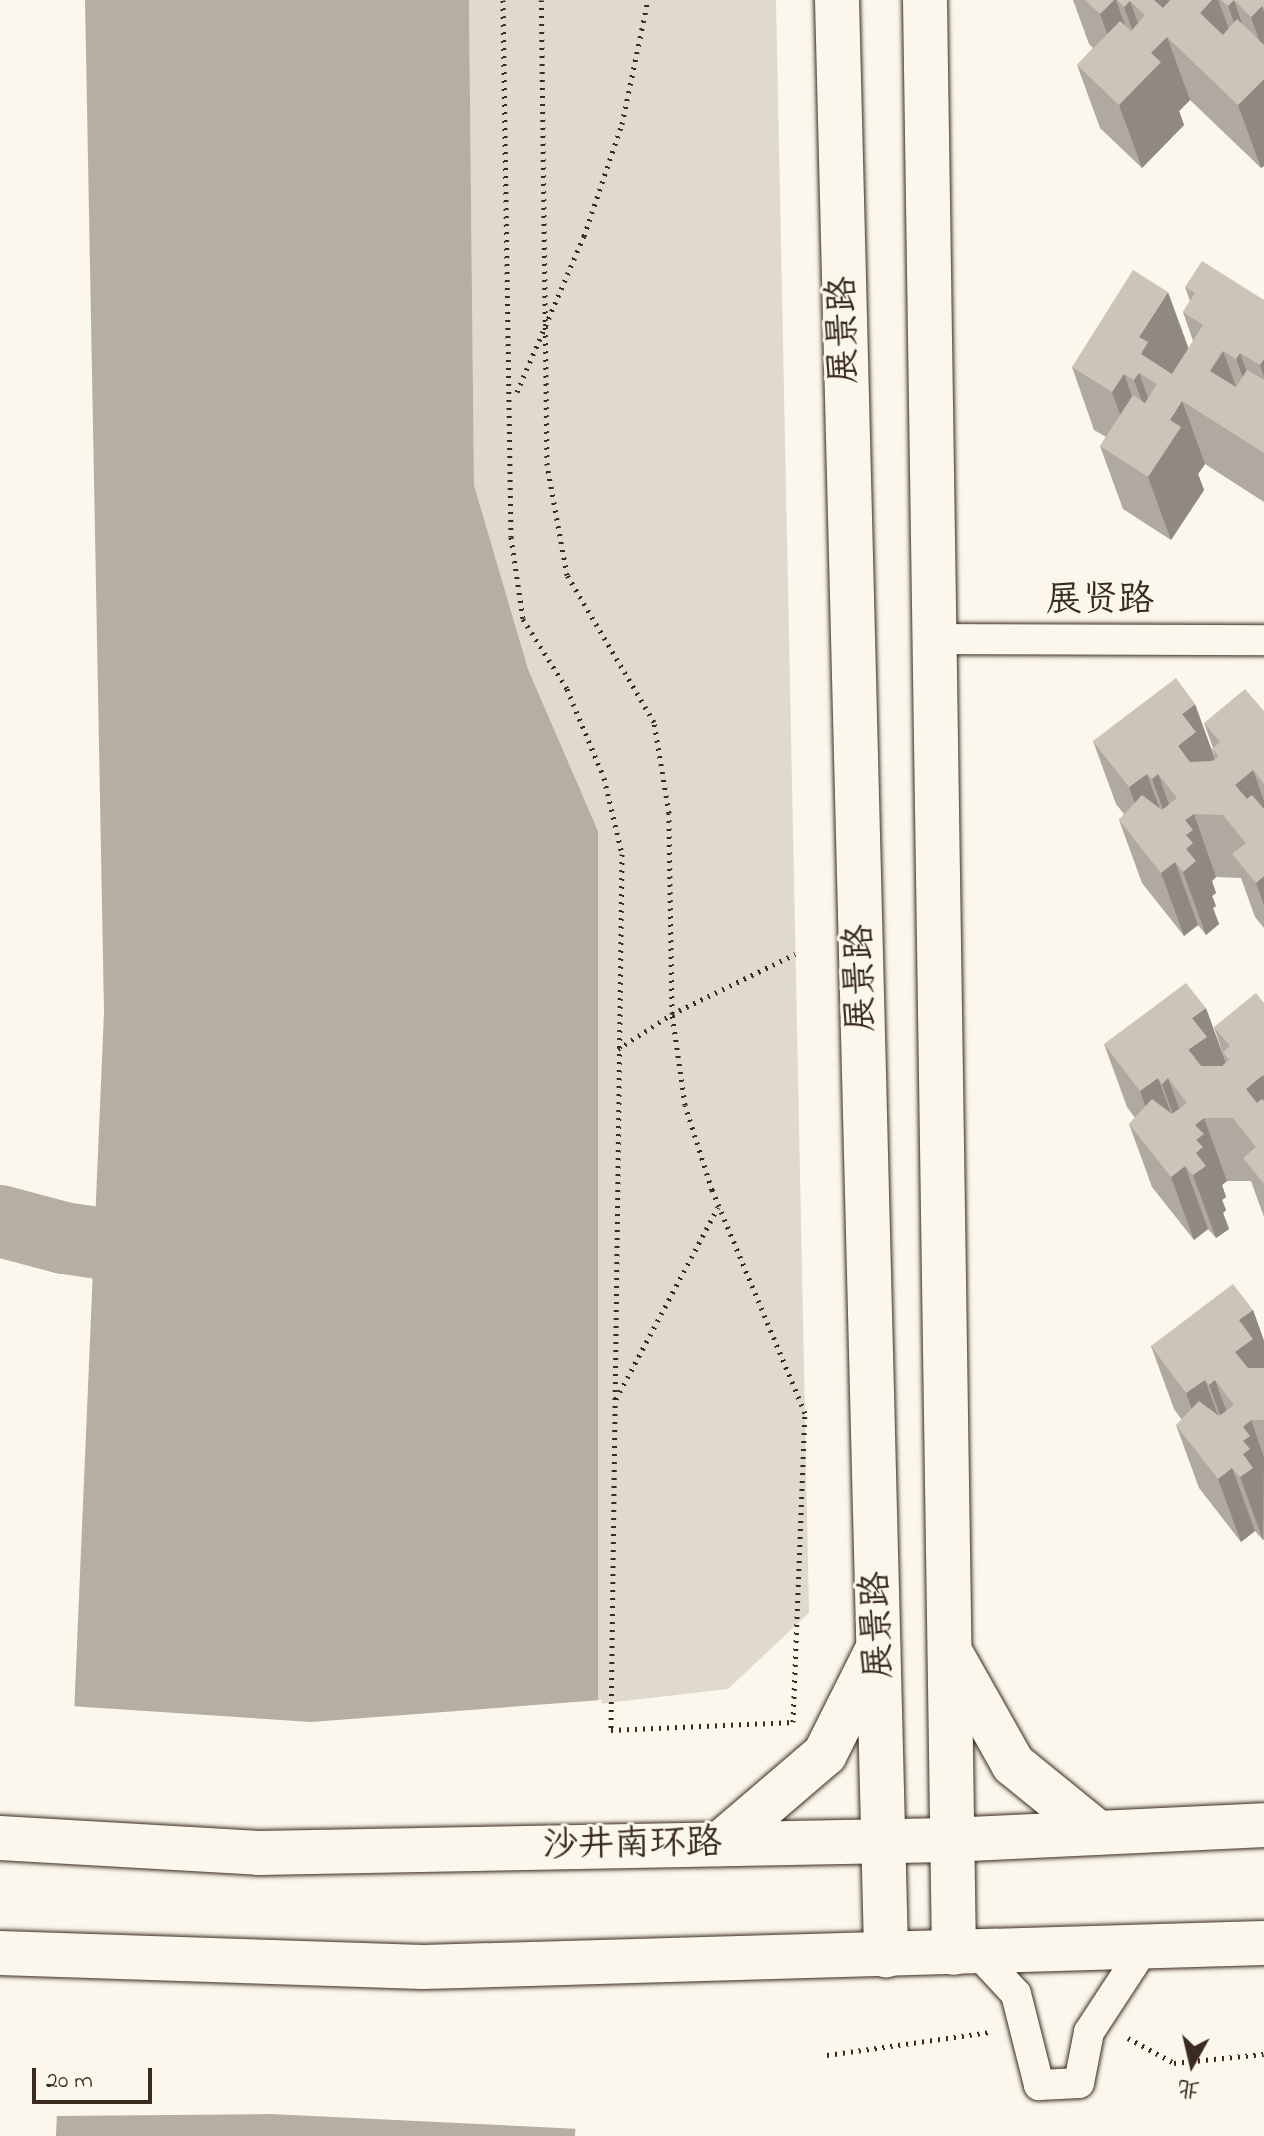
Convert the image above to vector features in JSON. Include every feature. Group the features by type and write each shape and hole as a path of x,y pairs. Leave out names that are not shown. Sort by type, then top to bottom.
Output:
{"main road":[{"name":"展景路","path":"837,0 886,1841 886,1955"},
{"name":"展景路","path":"925,0 936,639 949,1840 965,1952"},
{"path":"720,1844 825,1754 879,1646"},
{"path":"949,1651 1013,1764 1098,1833"},
{"name":"沙井南环路","path":"0,1838 259,1853 949,1840 1264,1825"},
{"path":"0,1953 423,1967 1264,1943"}],"street":[{"name":"展贤路","path":"936,639 1264,640"},
{"path":"965,1952 1016,1994 1039,2085 1079,2083 1089,2032 1144,1948"}],"path":[{"path":"503,0 511,537 523,619 567,689 604,778 622,854 611,1730 793,1722 805,1413 719,1206 685,1105 672,1014 669,813 654,722 567,575 547,465 541,0"},
{"path":"517,392 584,236 608,166 648,0"},
{"path":"618,1049 672,1014 795,954"},
{"path":"614,1403 719,1206"}],"shaded area":[{"path":"85,0 469,0 474,485 528,669 598,831 598,1704 575,2136 56,2136 104,1012"},
{"path":"469,0 776,0 809,1613 728,1689 598,1704 598,831 528,669 474,485"}],"pier":[{"path":"602,1700 580,2129 271,2114 53,2116 70,1706 311,1722"}],"building":[{"path":"1085,0 1114,0 1100,14"},
{"path":"1117,0 1154,0 1163,8 1170,0 1212,0 1200,13 1223,35 1237,19 1264,45 1264,79 1238,105 1167,37 1151,53 1161,62 1119,105 1077,65 1120,21 1131,31 1145,15 1130,1 1124,7"},
{"path":"1234,0 1264,0 1264,8 1262,6 1251,17"},
{"path":"1202,261 1264,300 1264,359 1260,365 1240,353 1236,359 1223,351 1210,371 1236,387 1247,370 1264,380 1264,453 1182,401 1170,420 1181,427 1148,477 1100,446 1133,395 1145,403 1157,384 1139,373 1134,380 1124,374 1112,392 1072,367 1133,270 1168,292 1139,337 1148,342 1141,354 1172,374 1203,325 1183,312 1195,293 1185,287"},
{"path":"1176,678 1195,704 1182,714 1196,732 1178,746 1190,762 1212,761 1219,756 1212,749 1220,742 1204,723 1245,689 1264,711 1264,784 1253,770 1235,785 1247,799 1252,795 1264,809 1264,876 1256,883 1232,854 1246,843 1223,815 1194,814 1185,820 1193,830 1186,835 1193,843 1186,849 1196,861 1183,872 1175,862 1161,873 1119,820 1142,795 1162,810 1177,798 1158,774 1152,779 1147,774 1129,787 1093,741"},
{"path":"1186,983 1206,1008 1192,1018 1207,1037 1188,1050 1201,1066 1222,1066 1229,1060 1223,1052 1230,1046 1214,1027 1256,993 1264,1003 1264,1076 1246,1089 1257,1103 1262,1099 1264,1101 1264,1184 1243,1158 1256,1147 1233,1118 1204,1118 1195,1125 1204,1134 1196,1140 1203,1147 1196,1153 1206,1166 1193,1175 1185,1166 1171,1177 1129,1124 1152,1099 1172,1114 1187,1103 1168,1078 1162,1084 1158,1078 1140,1091 1104,1044"},
{"path":"1233,1284 1253,1310 1239,1320 1253,1339 1235,1352 1248,1368 1264,1368 1264,1420 1251,1420 1243,1427 1250,1436 1243,1441 1250,1449 1243,1454 1253,1468 1240,1477 1232,1468 1218,1479 1176,1425 1199,1401 1219,1416 1234,1405 1215,1380 1209,1385 1205,1380 1186,1393 1151,1346"}],"waterway":[{"path":"0,1221 64,1238 193,1257"}]}
